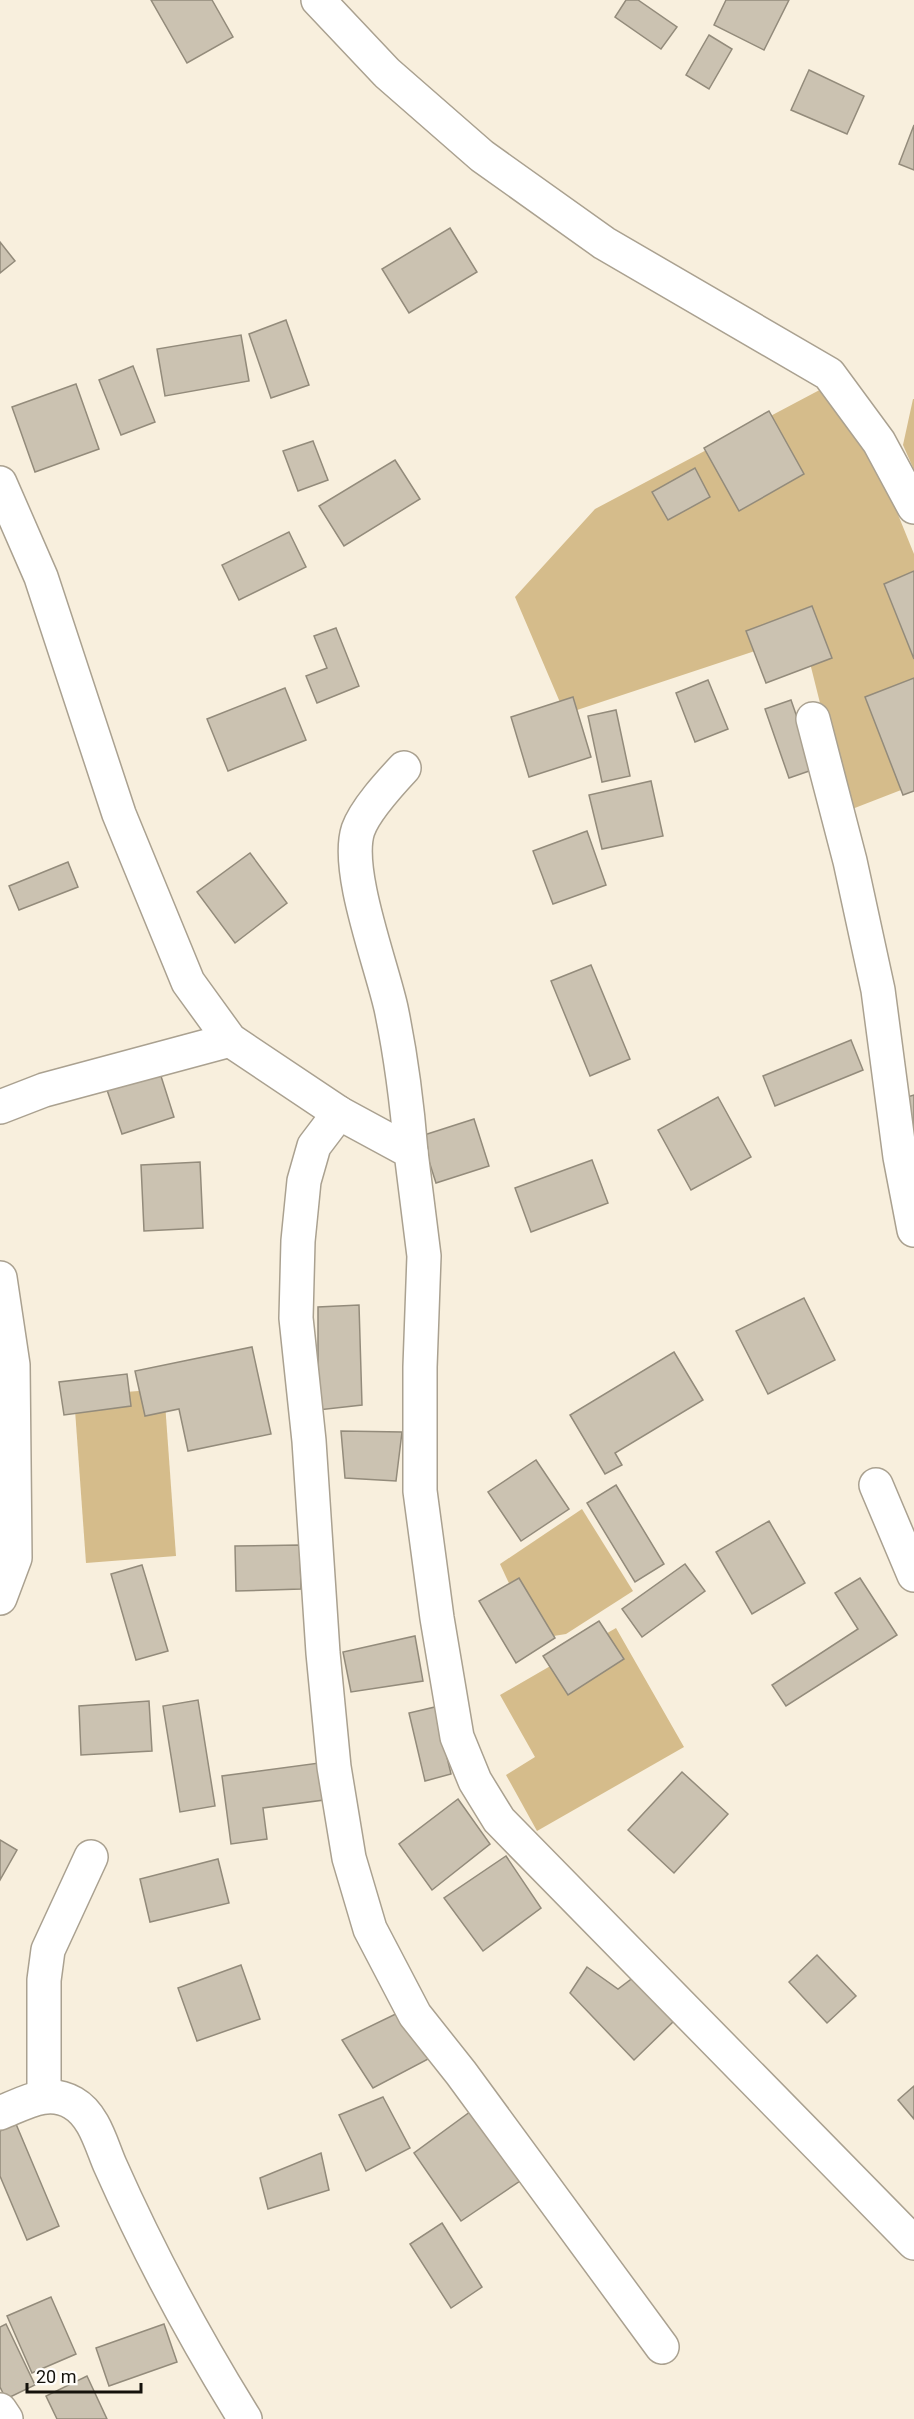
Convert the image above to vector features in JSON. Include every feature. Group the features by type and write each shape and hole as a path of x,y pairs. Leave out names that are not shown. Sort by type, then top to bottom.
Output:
{"street":[{"path":"318,0 387,73 482,156 604,243 829,374 879,442 914,507"},
{"path":"0,483 41,577 119,814 188,982 230,1040 339,1113 411,1152"},
{"path":"813,719 850,861 878,990 897,1134 914,1230"},
{"path":"404,768 380,794 358,829 354,861 390,1004 404,1073 424,1256 420,1366 420,1491 437,1618 457,1737 475,1781 499,1820 914,2243"},
{"path":"0,1107 44,1090 230,1040"},
{"path":"339,1113 314,1146 304,1181 298,1240 296,1318 309,1441 323,1653 334,1767 349,1858 370,1929 415,2016 468,2083 662,2347"},
{"path":"0,1278 13,1365 15,1558 0,1598"},
{"path":"876,1485 914,1575"},
{"path":"44,2096 44,1980 48,1950 91,1857"},
{"path":"0,2113 44,2096 62,2097 76,2105 91,2121 128,2205 176,2301 245,2419"},
{"path":"0,2410 6,2419"}],"shaded area":[{"path":"829,385 873,453 914,554 914,785 847,811 803,635 565,714 515,597 595,509"},
{"path":"914,399 914,470 903,445"},
{"path":"164,1389 176,1556 86,1563 74,1396"},
{"path":"582,1509 633,1591 566,1634 535,1639 500,1564"},
{"path":"616,1628 684,1747 537,1831 506,1775 535,1757 500,1695"}],"building":[{"path":"151,0 212,0 233,37 187,63"},
{"path":"626,0 638,0 677,27 661,49 615,17"},
{"path":"726,0 789,0 764,50 714,25"},
{"path":"709,35 732,49 709,89 686,75"},
{"path":"809,70 864,96 847,134 791,110"},
{"path":"914,125 914,170 899,164"},
{"path":"450,228 477,272 409,313 382,269"},
{"path":"0,242 15,261 0,273"},
{"path":"286,320 309,385 271,398 249,334"},
{"path":"241,335 249,381 165,396 157,349"},
{"path":"133,366 155,422 121,435 99,380"},
{"path":"76,384 99,449 35,472 12,407"},
{"path":"769,411 804,474 739,511 704,448"},
{"path":"313,441 328,480 298,491 283,451"},
{"path":"395,460 420,499 344,546 319,506"},
{"path":"695,468 710,497 668,520 652,492"},
{"path":"289,532 306,567 239,600 222,565"},
{"path":"914,571 914,659 884,584"},
{"path":"812,606 832,658 766,683 746,631"},
{"path":"336,628 359,686 317,703 306,676 327,668 314,636"},
{"path":"914,678 914,791 903,795 865,697"},
{"path":"708,680 728,729 695,742 676,693"},
{"path":"285,688 306,740 228,771 207,719"},
{"path":"573,697 591,757 529,777 511,717"},
{"path":"791,700 815,769 789,778 765,709"},
{"path":"616,710 630,776 602,782 588,716"},
{"path":"651,781 663,836 602,849 589,795"},
{"path":"587,831 606,885 553,904 533,851"},
{"path":"250,853 287,903 235,943 197,892"},
{"path":"68,862 78,887 19,910 9,886"},
{"path":"591,965 630,1059 590,1076 551,981"},
{"path":"851,1040 863,1070 775,1106 763,1076"},
{"path":"160,1073 174,1117 122,1134 107,1090"},
{"path":"914,1095 914,1135 904,1098"},
{"path":"718,1097 751,1157 691,1190 658,1130"},
{"path":"474,1119 489,1166 436,1183 421,1136"},
{"path":"592,1160 608,1203 531,1232 515,1188"},
{"path":"200,1162 203,1228 144,1231 141,1165"},
{"path":"804,1298 835,1360 768,1394 736,1331"},
{"path":"359,1305 362,1405 318,1410 318,1307"},
{"path":"252,1347 271,1434 188,1451 179,1409 145,1416 135,1371"},
{"path":"674,1352 703,1400 615,1453 622,1465 605,1474 570,1415"},
{"path":"127,1374 131,1406 64,1415 59,1382"},
{"path":"341,1431 402,1432 396,1481 345,1478"},
{"path":"536,1460 569,1509 521,1541 488,1492"},
{"path":"616,1485 664,1564 635,1582 587,1503"},
{"path":"769,1521 805,1583 752,1614 716,1552"},
{"path":"300,1545 301,1589 236,1591 235,1546"},
{"path":"685,1564 705,1591 642,1637 622,1609"},
{"path":"142,1565 168,1651 136,1660 111,1574"},
{"path":"519,1578 555,1638 516,1663 479,1601"},
{"path":"860,1578 897,1635 786,1706 772,1685 858,1629 835,1593"},
{"path":"599,1621 624,1659 568,1695 543,1656"},
{"path":"415,1636 423,1681 351,1692 343,1652"},
{"path":"198,1700 215,1806 180,1812 163,1706"},
{"path":"149,1701 152,1751 81,1755 79,1706"},
{"path":"435,1707 451,1774 425,1781 409,1713"},
{"path":"319,1763 324,1800 263,1808 267,1839 231,1844 222,1776"},
{"path":"682,1772 728,1814 674,1873 628,1830"},
{"path":"458,1799 490,1844 432,1890 399,1844"},
{"path":"0,1840 17,1850 0,1880"},
{"path":"506,1856 541,1908 483,1951 444,1898"},
{"path":"218,1859 229,1903 150,1922 140,1879"},
{"path":"817,1955 856,1996 827,2023 789,1982"},
{"path":"241,1965 260,2019 197,2041 178,1988"},
{"path":"587,1967 618,1989 634,1977 675,2020 634,2060 570,1993"},
{"path":"406,2009 432,2057 373,2088 342,2040"},
{"path":"914,2086 914,2119 898,2100"},
{"path":"383,2097 410,2148 366,2171 339,2115"},
{"path":"478,2106 529,2175 461,2221 414,2153"},
{"path":"16,2124 59,2226 27,2240 0,2176 0,2131"},
{"path":"321,2153 329,2190 268,2209 260,2178"},
{"path":"442,2223 482,2287 451,2308 410,2244"},
{"path":"51,2297 76,2354 32,2373 7,2316"},
{"path":"6,2324 35,2385 6,2399 0,2387 0,2327"},
{"path":"164,2324 177,2362 109,2386 96,2348"},
{"path":"87,2376 107,2419 57,2419 46,2396"}]}
